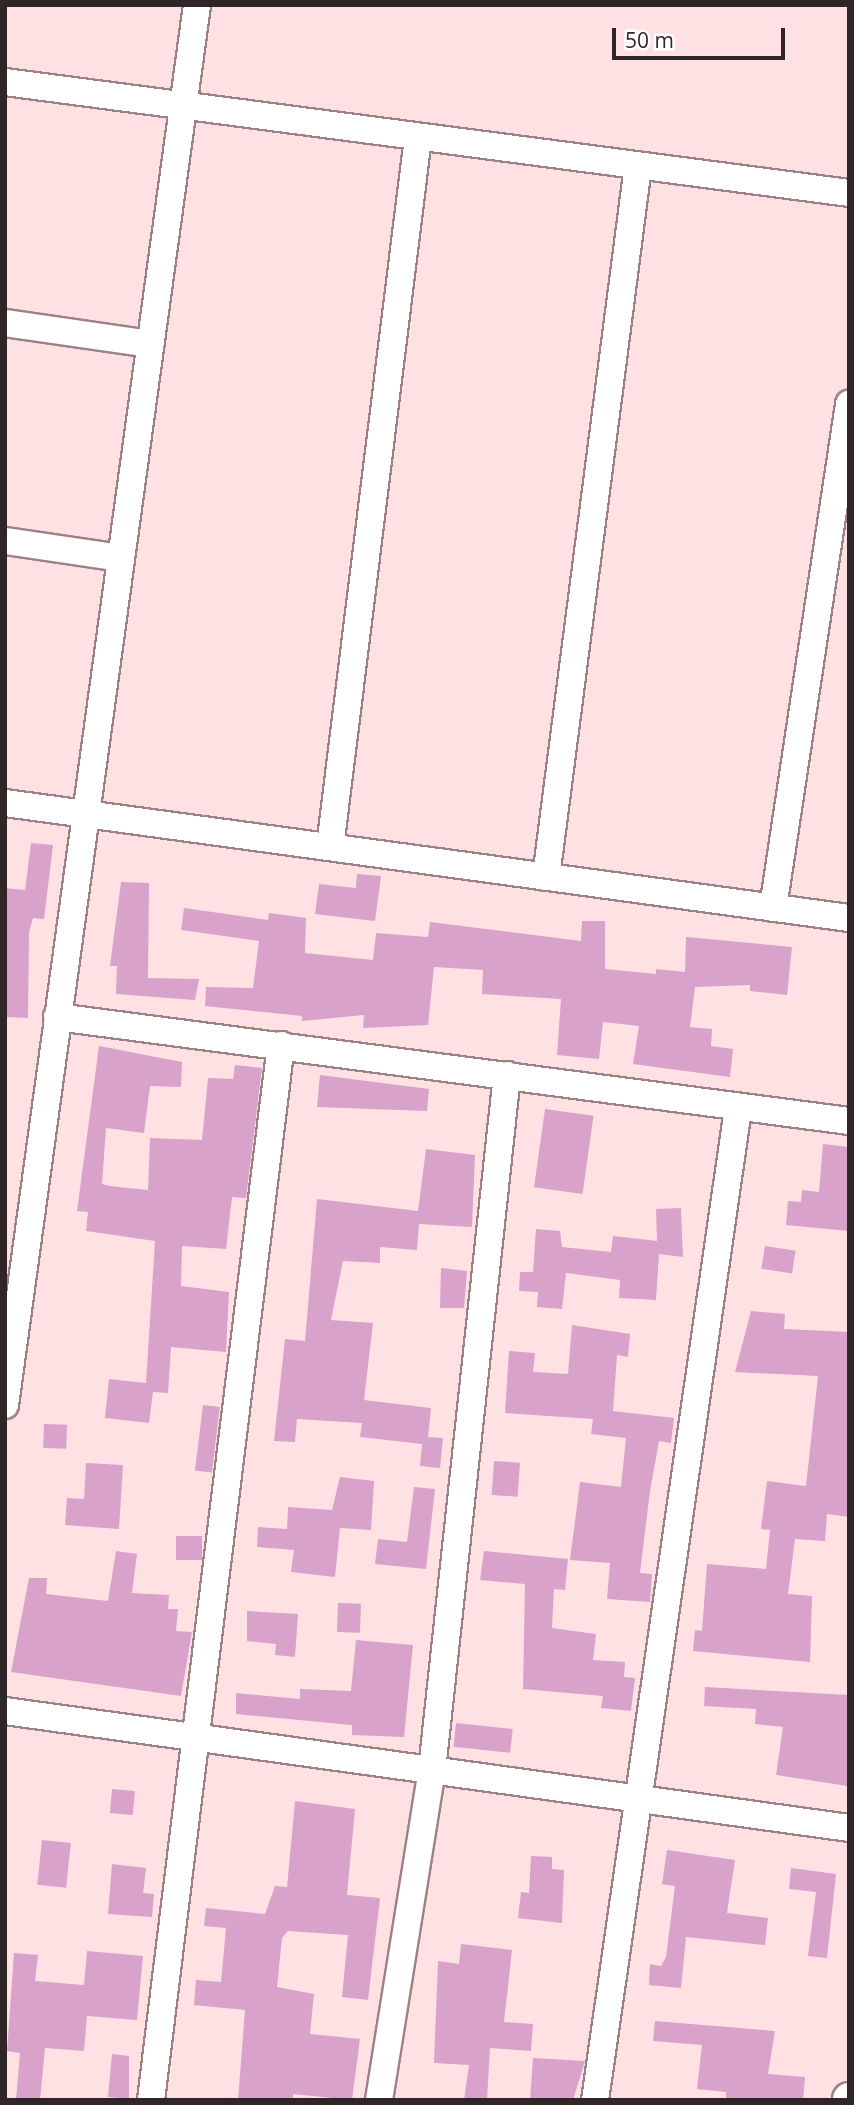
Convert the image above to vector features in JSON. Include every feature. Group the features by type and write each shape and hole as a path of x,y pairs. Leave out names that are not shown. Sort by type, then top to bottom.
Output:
{"street":[{"path":"5,1405 13,1284 57,1017 197,5"},
{"path":"5,82 849,193"},
{"path":"330,847 418,137"},
{"path":"546,877 638,166"},
{"path":"5,323 150,344"},
{"path":"773,908 849,404"},
{"path":"5,541 121,558"},
{"path":"5,803 849,918"},
{"path":"57,1017 508,1075 738,1109 849,1121"},
{"path":"151,2100 198,1738 281,1045"},
{"path":"379,2100 432,1770 508,1075"},
{"path":"595,2100 738,1109"},
{"path":"5,1711 849,1828"}],"building":[{"path":"31,843 53,845 44,919 33,918 29,932 28,1018 5,1017 5,888 25,890"},
{"path":"357,874 381,876 375,921 315,914 319,884 356,888"},
{"path":"121,882 149,883 148,978 199,979 195,1000 116,994 117,966 110,966"},
{"path":"184,908 268,920 269,913 306,918 305,953 373,960 376,933 428,937 430,922 581,941 582,921 605,921 605,969 656,974 656,969 685,972 686,937 792,947 787,995 750,991 750,985 695,987 690,1027 712,1029 711,1046 733,1049 730,1077 633,1064 639,1026 603,1022 599,1059 557,1055 561,999 482,994 483,970 434,967 428,1025 363,1028 364,1015 302,1021 302,1016 205,1006 206,987 253,988 259,941 181,930"},
{"path":"99,1046 182,1062 181,1087 150,1086 144,1133 106,1128 102,1184 109,1186 148,1190 150,1138 202,1140 208,1078 233,1079 235,1065 262,1068 246,1198 232,1197 226,1249 182,1246 181,1286 229,1292 226,1352 171,1347 168,1393 153,1392 149,1423 105,1418 109,1379 146,1383 155,1241 86,1231 88,1212 77,1211"},
{"path":"320,1075 429,1089 427,1111 317,1107"},
{"path":"545,1109 594,1116 583,1194 534,1187"},
{"path":"823,1144 849,1147 849,1231 786,1225 788,1201 801,1202 802,1190 819,1192"},
{"path":"426,1149 475,1155 472,1227 419,1224 417,1250 380,1247 380,1263 343,1261 331,1320 373,1323 364,1400 431,1408 428,1437 443,1438 440,1468 420,1466 422,1444 360,1437 362,1423 297,1419 295,1442 274,1441 285,1339 305,1341 317,1199 418,1211"},
{"path":"681,1208 683,1257 659,1254 656,1300 619,1298 620,1280 566,1273 562,1309 537,1307 538,1292 519,1291 520,1272 533,1272 536,1229 560,1231 562,1247 611,1252 613,1236 657,1241 656,1209"},
{"path":"765,1246 796,1251 792,1274 761,1269"},
{"path":"441,1268 467,1271 464,1308 440,1308"},
{"path":"751,1311 785,1314 784,1329 849,1332 849,1517 827,1514 825,1541 795,1539 788,1594 812,1596 810,1662 693,1651 695,1630 702,1631 707,1564 766,1569 770,1530 761,1529 767,1481 806,1486 818,1376 735,1372"},
{"path":"572,1325 630,1334 628,1357 617,1355 613,1411 674,1418 671,1443 659,1441 650,1491 640,1573 652,1574 650,1602 607,1599 610,1563 570,1560 580,1482 621,1487 626,1438 591,1434 593,1419 505,1413 509,1351 535,1353 533,1372 568,1374"},
{"path":"203,1405 220,1407 212,1473 195,1471"},
{"path":"44,1424 67,1425 66,1449 43,1448"},
{"path":"494,1461 520,1463 518,1497 492,1495"},
{"path":"86,1463 123,1465 119,1529 65,1525 67,1498 84,1499"},
{"path":"340,1477 374,1481 371,1530 340,1528 335,1577 291,1572 294,1550 257,1547 258,1527 287,1529 288,1507 332,1510"},
{"path":"414,1487 435,1489 426,1569 375,1564 378,1539 407,1542"},
{"path":"176,1536 202,1536 202,1560 176,1560"},
{"path":"116,1551 137,1554 132,1593 169,1595 168,1609 178,1609 176,1631 192,1632 181,1696 11,1672 29,1578 47,1578 46,1594 108,1601"},
{"path":"484,1551 568,1559 565,1590 554,1589 552,1628 596,1634 593,1660 625,1662 624,1677 635,1678 631,1711 601,1708 603,1696 523,1689 525,1584 480,1580"},
{"path":"338,1603 361,1604 360,1633 337,1632"},
{"path":"247,1611 298,1614 295,1657 275,1655 276,1644 247,1641"},
{"path":"356,1640 413,1645 404,1737 352,1735 352,1725 236,1714 236,1693 300,1699 300,1689 351,1691"},
{"path":"705,1687 849,1695 847,1786 776,1775 783,1727 755,1724 756,1709 704,1706"},
{"path":"456,1723 513,1729 510,1753 453,1747"},
{"path":"112,1789 135,1791 133,1815 110,1813"},
{"path":"295,1801 355,1809 347,1895 380,1898 368,2000 342,1997 348,1935 288,1931 282,1938 277,1987 314,1994 310,2034 360,2039 352,2100 293,2094 293,2100 238,2100 245,2010 194,2005 196,1980 221,1982 226,1928 204,1926 206,1908 265,1914 275,1886 287,1887"},
{"path":"42,1840 71,1843 66,1888 37,1885"},
{"path":"667,1850 735,1860 727,1913 768,1918 765,1945 686,1937 681,1988 649,1985 650,1964 661,1966 666,1957 675,1886 662,1884"},
{"path":"531,1856 552,1857 552,1869 564,1870 562,1923 518,1918 521,1892 529,1893"},
{"path":"112,1864 146,1868 143,1893 154,1894 152,1917 108,1914"},
{"path":"791,1868 836,1874 827,1958 808,1956 816,1892 789,1889"},
{"path":"461,1944 512,1950 504,2022 533,2024 531,2051 490,2048 487,2100 464,2100 469,2065 434,2063 438,1961 459,1964"},
{"path":"87,1951 143,1956 137,2020 87,2016 84,2051 45,2048 40,2100 16,2100 20,2053 7,2051 14,1953 38,1955 35,1981 84,1985"},
{"path":"655,2021 775,2031 768,2074 805,2077 803,2100 726,2098 726,2092 697,2089 702,2045 653,2041"},
{"path":"112,2054 129,2056 129,2099 108,2097"},
{"path":"533,2058 585,2061 573,2100 530,2100"}]}
